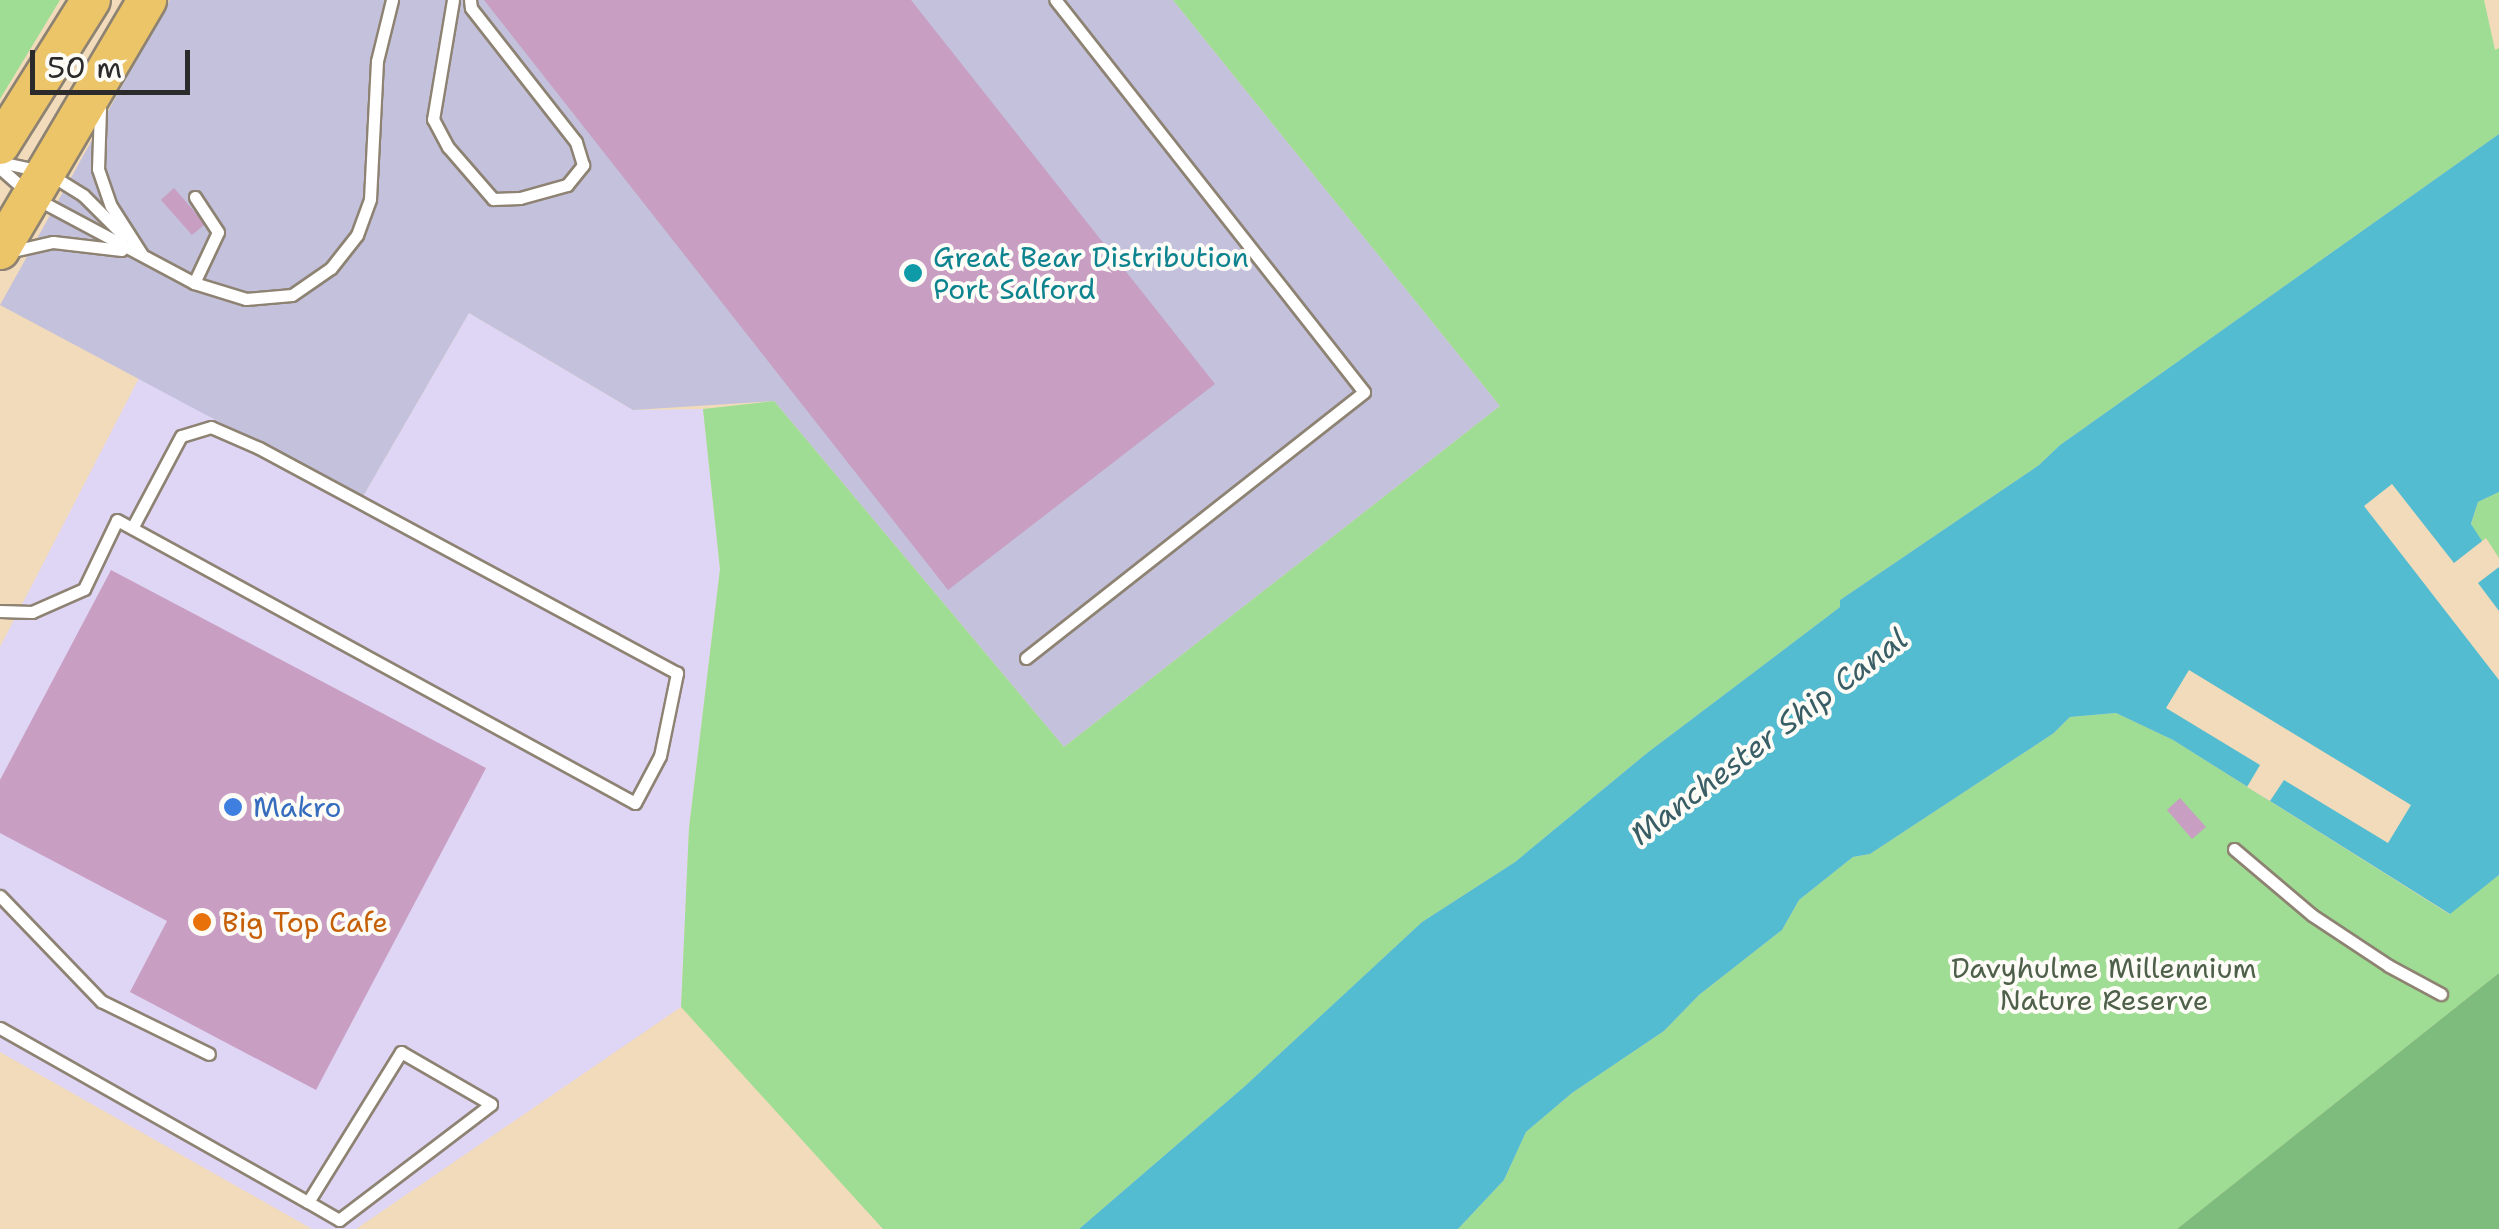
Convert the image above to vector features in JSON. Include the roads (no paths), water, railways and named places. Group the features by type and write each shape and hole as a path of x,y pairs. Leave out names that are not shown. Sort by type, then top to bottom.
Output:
{"highway":[{"path":"0,146 91,0"},
{"path":"0,250 147,0"}],"lane":[{"path":"0,165 40,185 194,283 246,299 292,295 331,268 357,236 370,200 377,60 392,0"},
{"path":"453,0 433,119 448,147 492,199 520,198 567,185 583,164 576,142 472,8 470,0"},
{"path":"1026,658 1364,392 1055,0"},
{"path":"112,60 99,116 96,156 111,206 142,253"},
{"path":"0,165 40,185 84,195 142,253"},
{"path":"194,283 218,232 195,197"},
{"path":"0,260 25,246 53,242 142,253"},
{"path":"0,611 32,612 84,589 117,520 635,803 660,756 677,673 259,448 211,427 181,436 132,528"},
{"path":"2234,849 2312,914 2390,966 2442,994"},
{"path":"0,896 100,1001 210,1054"},
{"path":"0,1028 338,1220 490,1104 402,1052 308,1202"}],"water":[{"name":"Manchester Ship Canal","path":"2499,134 2499,492 2478,502 2471,524 2499,567 2499,875 2450,914 2173,740 2116,713 2070,717 2054,733 1870,854 1853,857 1799,900 1782,930 1699,995 1664,1031 1572,1093 1526,1132 1504,1180 1458,1229 1079,1229 1245,1086 1422,922 1515,862 1647,753 1840,607 1840,600 2039,465 2060,445"}],"place":[{"name":"Great Bear Distribution Port Salford","path":"913,273"},
{"name":"Makro","path":"233,807"},
{"name":"Big Top Cafe","path":"202,922"}],"park label":[{"name":"Davyhulme Millennium Nature Reserve","path":"2104,984"}]}
